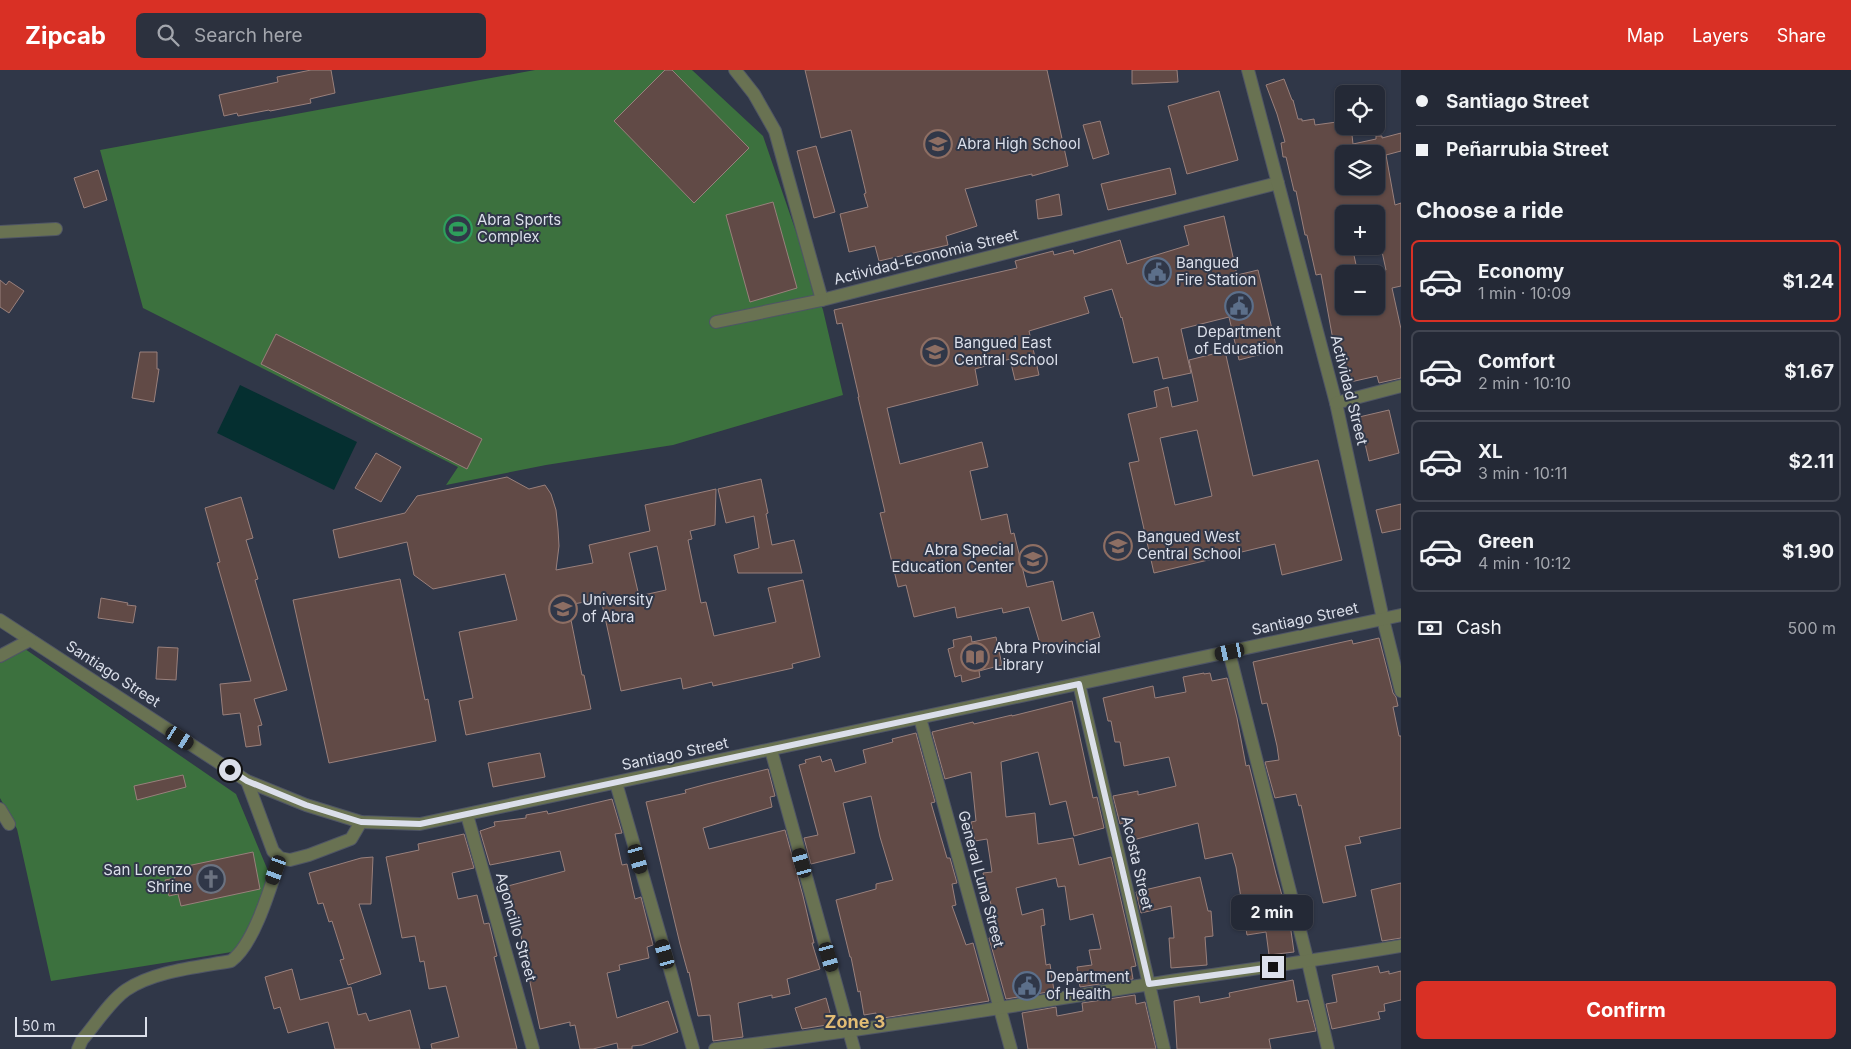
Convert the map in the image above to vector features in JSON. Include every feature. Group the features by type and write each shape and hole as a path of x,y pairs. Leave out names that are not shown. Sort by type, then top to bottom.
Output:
{"street":[{"name":"Actividad-Economia Street","path":"735,70 754,94 775,130 822,300 1278,183"},
{"name":"Actividad Street","path":"1248,70 1336,403 1383,619 1401,691"},
{"path":"0,232 56,229"},
{"path":"716,322 822,300"},
{"path":"1336,403 1401,386"},
{"name":"Santiago Street","path":"0,620 247,781 306,805 361,822 420,824 1401,615"},
{"path":"0,656 30,640"},
{"path":"1230,652 1328,1049"},
{"name":"Acosta Street","path":"1079,684 1164,1049"},
{"name":"General Luna Street","path":"920,718 1011,1049"},
{"path":"771,750 854,1049"},
{"path":"247,781 273,851 280,858 290,860 309,855 351,839 361,822"},
{"path":"616,783 693,1049"},
{"path":"0,809 10,824"},
{"name":"Agoncillo Street","path":"467,815 533,1049"},
{"path":"78,1049 82,1040 125,990 142,981 177,971 231,961 237,957 258,921 280,858"},
{"path":"715,1049 850,1032 1401,946"}],"green space":[{"name":"Abra Sports Complex","path":"535,70 692,70 763,136 823,310 843,395 673,445 546,465 446,485 458,467 143,308 100,150"},
{"path":"25,649 236,794 271,878 238,951 51,981 17,829 0,798 0,663"}],"shaded area":[{"path":"240,385 357,442 334,490 217,433"}],"building":[{"path":"311,70 331,70 335,93 310,99 311,103 238,116 237,113 224,116 219,95 278,82 277,77"},
{"path":"665,70 672,70 749,148 694,203 614,121"},
{"name":"Abra High School","path":"805,70 1047,70 1068,166 1032,176 1032,174 965,189 977,226 946,236 948,245 879,261 875,246 849,252 840,214 868,207 851,130 821,138"},
{"path":"1132,70 1177,70 1178,82 1132,84"},
{"path":"1284,79 1293,100 1298,119 1302,119 1302,121 1314,119 1315,125 1335,122 1335,135 1352,135 1353,144 1376,139 1376,136 1382,136 1382,138 1401,133 1401,151 1386,155 1395,205 1401,203 1401,286 1392,288 1401,329 1401,378 1379,383 1377,376 1346,383 1336,339 1333,340 1321,274 1316,275 1296,191 1294,191 1286,157 1283,157 1281,143 1285,142 1266,85","holes":["1335,205 1385,205 1385,255 1383,255 1385,265 1385,315 1335,315 1335,265 1356,265 1354,255 1335,255"]},
{"path":"1219,91 1238,160 1187,174 1168,106"},
{"path":"1100,121 1109,154 1093,159 1083,125"},
{"path":"816,146 835,212 814,218 797,151"},
{"path":"1170,168 1176,194 1108,210 1101,184"},
{"path":"98,170 107,200 84,208 74,178"},
{"path":"1059,194 1062,215 1038,219 1036,200"},
{"path":"773,202 797,288 750,302 726,215"},
{"path":"1224,216 1237,275 1258,270 1277,350 1239,360 1229,317 1181,329 1191,373 1163,379 1158,357 1133,363 1122,317 1112,289 1084,297 1089,313 1029,331 1039,375 1015,380 1010,359 975,369 978,385 887,408 900,464 982,442 988,467 970,471 981,520 1007,514 1011,534 1014,533 1027,587 1053,581 1062,621 1093,612 1100,637 1043,654 1029,607 1003,613 1002,608 957,618 955,607 914,617 906,585 898,587 880,513 885,512 842,323 837,324 834,310 1017,268 1015,261 1053,251 1054,255 1073,250 1074,254 1120,240 1127,264 1189,245 1184,226"},
{"path":"0,280 6,285 9,281 24,291 9,313 0,307"},
{"path":"276,334 482,439 467,469 261,364"},
{"path":"1225,351 1253,476 1318,460 1342,560 1282,575 1275,544 1154,573 1129,463 1139,461 1128,414 1157,407 1154,391 1168,387 1172,407 1198,401 1189,360","holes":["1197,430 1212,496 1175,505 1160,438"]},
{"path":"140,352 157,352 157,369 159,369 154,402 132,398"},
{"path":"1389,410 1399,453 1369,461 1359,417"},
{"path":"376,453 401,467 381,502 355,488"},
{"path":"507,477 529,489 545,485 551,494 556,510 559,546 556,570 593,563 589,545 650,531 645,505 716,489 715,525 690,531 692,539 688,540 701,603 706,602 714,636 776,622 768,588 803,580 820,657 792,664 793,668 713,686 712,682 683,689 681,678 621,691 601,599 568,605 591,709 466,735 459,701 473,698 459,632 517,620 505,574 433,589 414,575 407,542 339,558 333,530 405,513 417,496","holes":["657,546 666,590 639,596 629,553"]},
{"path":"761,479 772,545 794,540 802,573 738,573 734,555 759,548 754,516 726,523 718,489"},
{"path":"241,497 253,538 246,540 258,579 255,580 287,690 254,699 262,725 258,726 261,745 246,747 240,713 223,715 220,684 251,681 217,563 220,562 205,508"},
{"path":"1401,504 1401,529 1382,533 1376,510"},
{"path":"400,579 425,700 428,699 436,741 329,763 293,600"},
{"path":"101,598 136,606 133,623 98,618"},
{"name":"Abra Provincial Library","path":"971,636 972,642 996,637 1002,665 979,671 980,677 962,682 961,675 955,677 948,649 954,647 953,640"},
{"path":"1379,638 1398,706 1393,707 1399,736 1401,736 1401,828 1359,837 1361,843 1345,846 1356,896 1323,903 1301,805 1299,806 1296,794 1275,798 1265,762 1279,760 1277,746 1267,703 1262,704 1253,662 1352,640 1353,644"},
{"path":"158,647 178,648 176,680 156,679"},
{"path":"1210,673 1212,681 1227,678 1246,766 1249,765 1290,924 1294,952 1269,955 1266,932 1247,935 1232,853 1205,859 1198,823 1133,840 1128,822 1120,824 1113,796 1138,791 1138,795 1176,786 1169,757 1124,766 1120,742 1115,742 1111,721 1108,721 1103,698 1153,686 1155,698 1186,692 1183,677"},
{"path":"1072,701 1093,798 1097,797 1104,828 1074,836 1066,801 1050,805 1038,752 1001,762 1006,817 1035,813 1038,844 1073,838 1079,865 1111,857 1136,966 1131,967 1133,979 1080,987 1077,967 1092,965 1089,950 1101,949 1093,914 1070,920 1065,886 1058,887 1056,878 1016,888 1022,915 1043,909 1045,925 1041,926 1046,965 1050,964 1054,991 1006,999 989,938 997,936 995,920 983,873 992,872 987,839 975,841 971,822 976,821 971,772 945,779 932,732 973,722 974,724 1012,716"},
{"path":"916,733 935,802 931,803 947,858 950,858 957,883 952,884 956,905 952,906 966,945 973,943 989,1001 877,1019 876,1013 864,1015 860,991 858,992 836,900 876,889 876,884 893,880 880,837 871,796 843,803 855,853 811,864 804,838 818,835 799,765 806,763 805,760 820,756 822,762 831,759 835,772 866,763 863,750 893,742 892,739"},
{"path":"540,753 545,777 493,787 488,763"},
{"path":"768,769 775,796 770,797 772,807 703,828 709,849 785,830 820,969 787,979 790,994 772,998 772,995 738,1003 743,1037 713,1041 710,1015 698,1016 689,972 680,944 646,802 686,793 685,790"},
{"path":"183,775 186,787 137,800 134,786"},
{"path":"612,799 622,833 615,834 622,865 627,864 635,899 641,897 653,945 647,947 649,958 619,965 620,970 607,973 617,1018 668,1001 678,1032 642,1045 632,1046 632,1049 618,1049 617,1043 593,1049 580,1049 575,1025 570,1026 570,1022 540,1029 524,959 519,919 511,920 504,887 565,871 560,851 490,865 480,831 495,826 494,822 526,818 526,815 547,811 548,814"},
{"path":"464,834 474,868 452,873 458,899 477,895 484,924 489,923 497,956 494,957 517,1049 432,1049 431,1044 459,1037 446,986 429,989 424,961 420,962 415,936 402,938 386,857 419,850 418,844"},
{"name":"San Lorenzo Shrine","path":"253,852 260,889 181,906 178,894 169,896 165,880 175,878 173,869"},
{"path":"373,857 371,904 359,904 381,974 348,985 340,960 344,959 332,921 329,922 323,903 318,904 309,873 361,858"},
{"path":"1200,877 1208,911 1211,911 1213,936 1205,937 1207,965 1171,968 1169,938 1174,938 1171,906 1141,913 1136,892"},
{"path":"1401,883 1401,938 1382,941 1371,890"},
{"path":"1378,966 1380,973 1389,971 1389,974 1401,971 1401,1000 1384,1004 1385,1011 1378,1012 1380,1019 1332,1029 1326,1004 1337,1002 1332,975"},
{"path":"292,969 300,1000 351,987 358,1015 366,1013 369,1021 410,1010 420,1049 335,1049 328,1022 288,1033 280,1007 274,1009 265,977"},
{"path":"1293,980 1297,1002 1308,1000 1316,1031 1269,1039 1271,1049 1177,1049 1174,1001 1199,996 1200,1003 1230,997 1229,993"},
{"path":"1135,995 1136,1004 1145,1002 1156,1049 1028,1049 1022,1013 1056,1007 1057,1016 1083,1011 1082,1003"},
{"path":"826,998 833,1024 802,1029 795,1008"}],"place":[{"name":"Abra High School","path":"938,144"},
{"name":"Abra Sports Complex","path":"458,229"},
{"name":"Bangued Fire Station","path":"1157,272"},
{"name":"Department of Education","path":"1239,306"},
{"name":"Bangued East Central School","path":"935,352"},
{"name":"Bangued West Central School","path":"1118,546"},
{"name":"Abra Special Education Center","path":"1033,559"},
{"name":"University of Abra","path":"563,609"},
{"name":"Abra Provincial Library","path":"975,657"},
{"name":"San Lorenzo Shrine","path":"211,879"},
{"name":"Department of Health","path":"1027,986"}],"district":[{"name":"Zone 3","path":"855,1022"}],"route":[{"path":"230,770 247,781 306,805 361,822 420,824 1079,684 1149,984 1273,967"}]}
